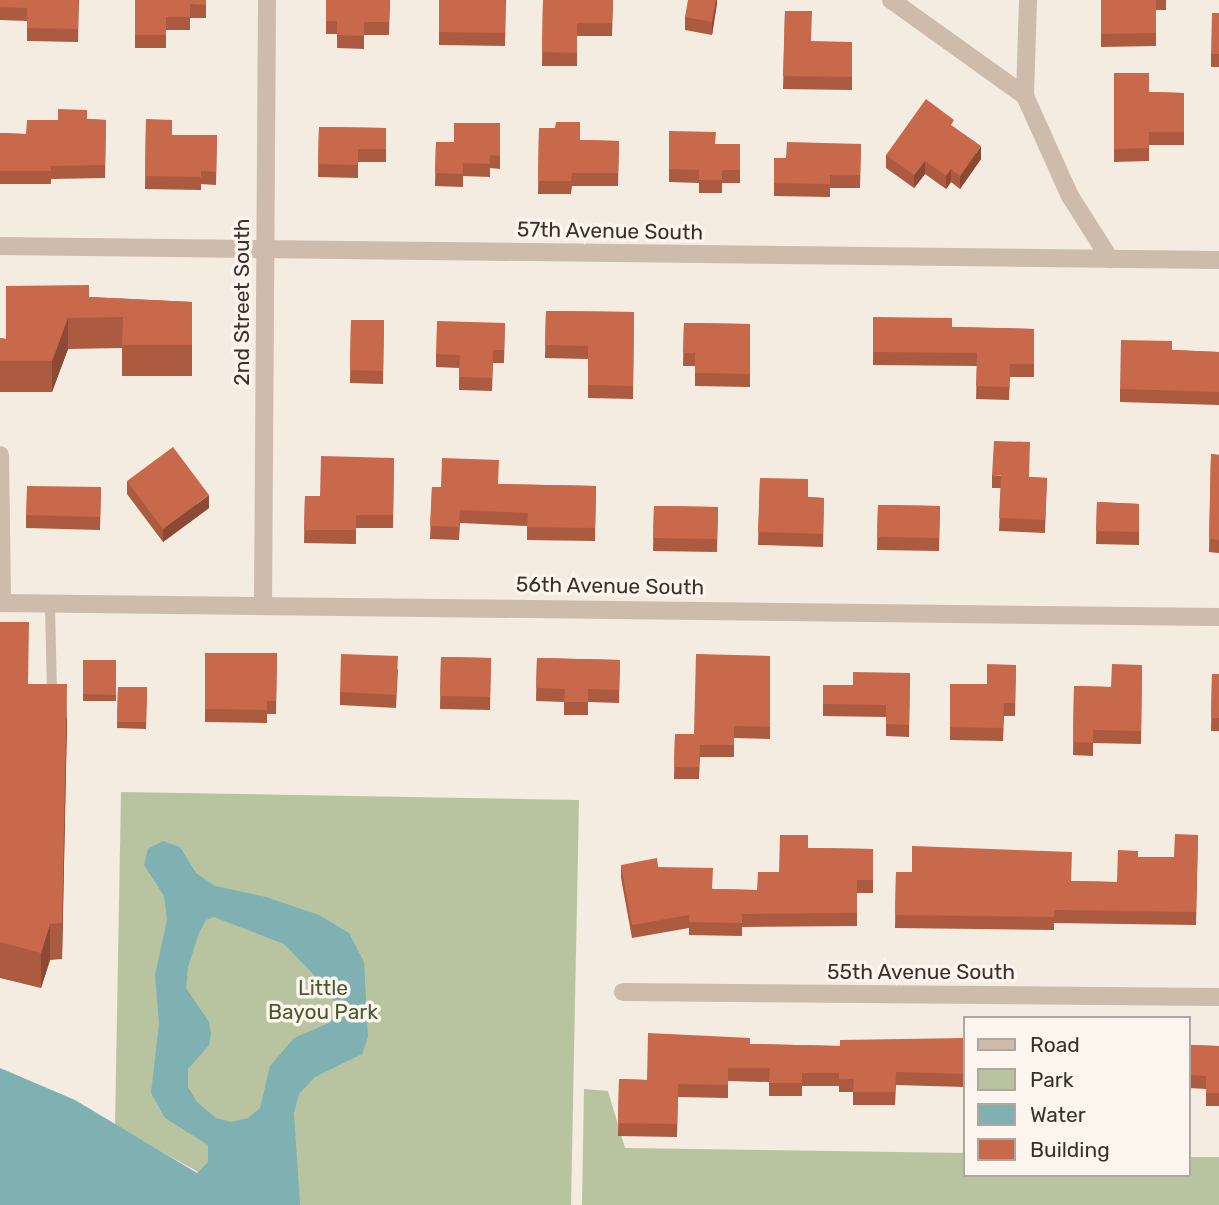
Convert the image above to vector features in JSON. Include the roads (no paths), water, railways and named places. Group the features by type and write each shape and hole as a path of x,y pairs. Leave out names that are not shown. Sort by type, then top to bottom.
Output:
{"street":[{"name":"2nd Street South","path":"263,605 267,0"},
{"path":"891,0 1025,96"},
{"path":"1028,0 1025,96 1070,196 1110,258"},
{"name":"57th Avenue South","path":"0,246 1219,260"},
{"path":"0,455 1,603"},
{"name":"56th Avenue South","path":"1,603 50,606 263,605 1219,617"},
{"name":"55th Avenue South","path":"623,992 1219,997"}],"lane":[{"path":"50,606 52,706"}],"water":[{"path":"163,841 180,847 196,873 215,886 266,897 319,915 349,933 364,962 368,1037 362,1054 315,1077 299,1094 294,1113 300,1205 0,1205 0,1068 75,1100 197,1173 208,1162 208,1145 165,1118 151,1093 159,1023 155,975 167,920 164,896 144,865 148,849","holes":["214,917 284,944 330,991 337,1010 331,1022 294,1038 270,1066 260,1108 248,1118 231,1122 216,1118 197,1102 188,1087 188,1069 209,1045 211,1034 209,1022 186,988 188,967 199,933 206,920"]}],"park label":[{"name":"Little Bayou Park","path":"323,1000"}]}
